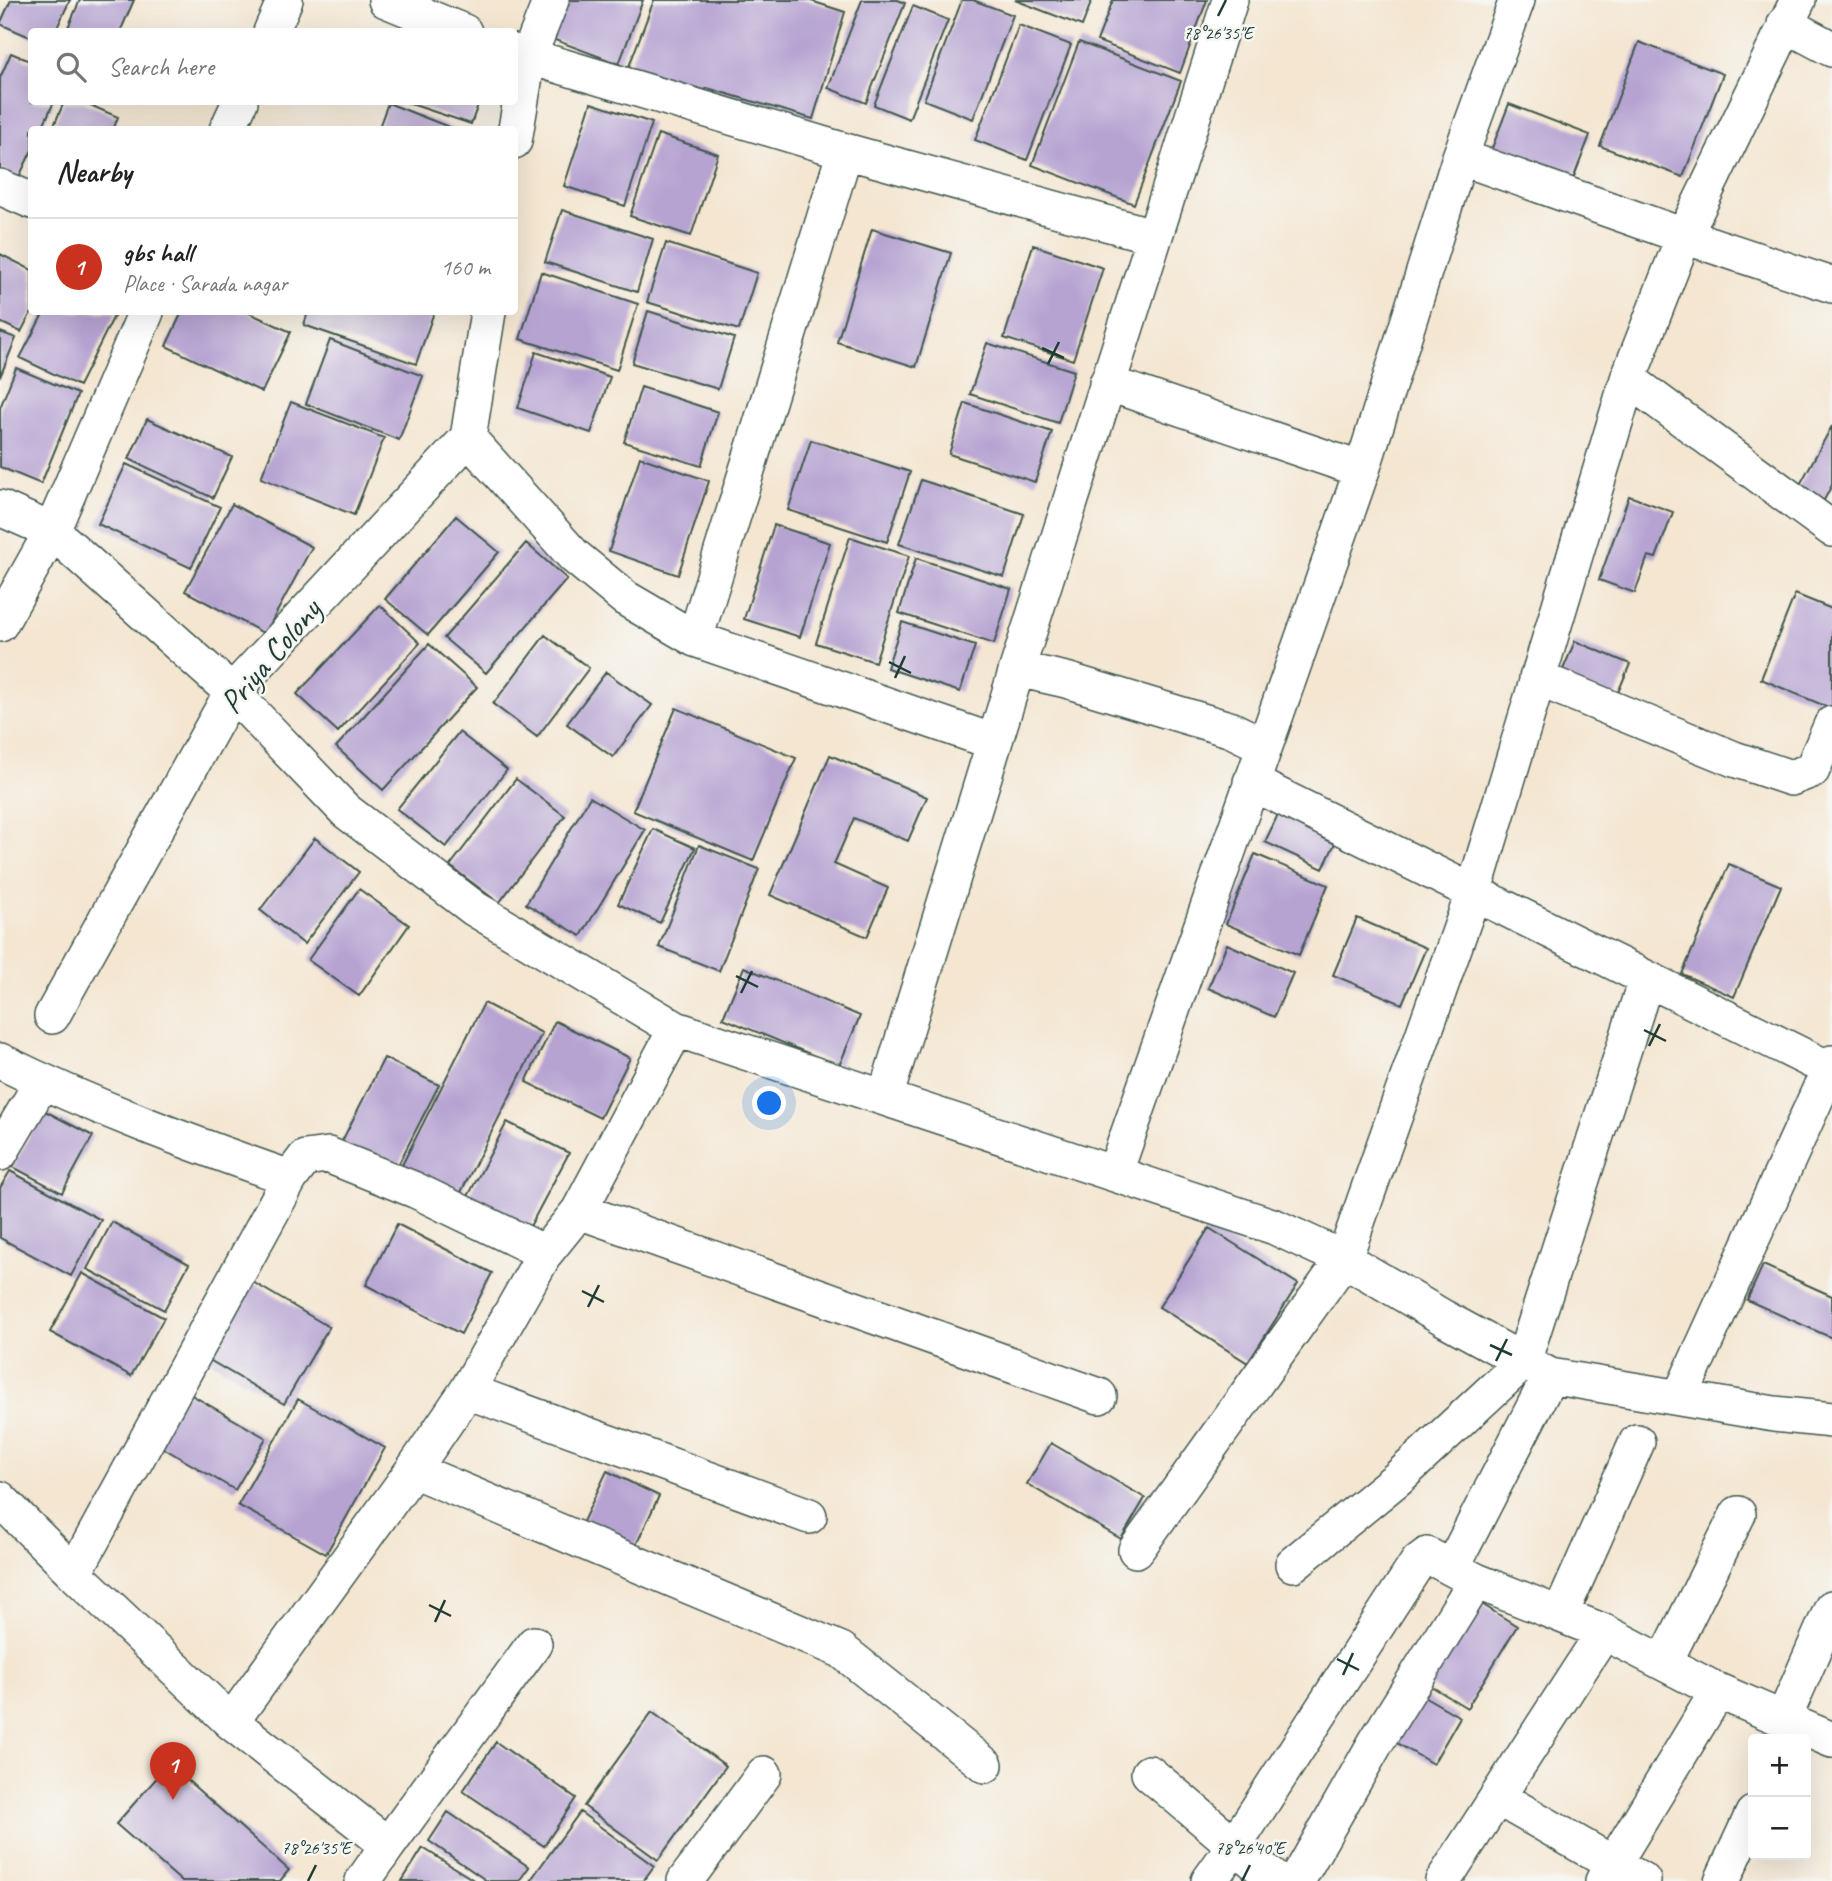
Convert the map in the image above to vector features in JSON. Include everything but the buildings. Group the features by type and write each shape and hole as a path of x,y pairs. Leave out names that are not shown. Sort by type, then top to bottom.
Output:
{"street":[{"path":"273,28 285,0"},
{"path":"386,0 454,28"},
{"path":"518,92 521,55 551,0"},
{"path":"885,1098 994,742 1230,0"},
{"path":"1115,1172 1362,470 1460,156 1517,0"},
{"path":"1136,1550 1344,1259 1474,894 1628,379 1684,236 1791,12 1832,50"},
{"path":"521,55 845,151 1153,236"},
{"path":"229,126 239,105"},
{"path":"515,126 517,105"},
{"path":"695,639 845,151"},
{"path":"1460,156 1684,236 1832,285"},
{"path":"0,187 28,199"},
{"path":"0,624 52,531 145,315"},
{"path":"488,315 468,438 574,556 625,598 695,639 994,742"},
{"path":"1628,379 1832,529"},
{"path":"1107,383 1362,470"},
{"name":"Priya Colony","path":"52,1016 232,692 468,438"},
{"path":"0,508 52,531 232,692 346,811 475,909 676,1029 1275,1227 1344,1259 1536,1369 1774,1414 1832,1420"},
{"path":"1017,669 1066,680 1232,730 1265,746"},
{"path":"1537,678 1734,759 1791,778 1812,770 1832,724"},
{"path":"1251,782 1646,980 1831,1066 1680,1397"},
{"path":"1297,1881 1376,1742 1464,1574 1536,1369 1646,980"},
{"path":"232,1721 467,1391 545,1253 579,1211 676,1029"},
{"path":"0,1061 42,1082 224,1155 290,1178"},
{"path":"0,1153 42,1082"},
{"path":"74,1573 290,1178 305,1158 328,1155 415,1190 545,1253"},
{"path":"579,1211 1099,1396"},
{"path":"1293,1564 1536,1369"},
{"path":"467,1391 809,1516"},
{"path":"1560,1613 1637,1442"},
{"path":"413,1470 841,1650 985,1765"},
{"path":"0,1499 74,1573 232,1721 388,1845"},
{"path":"1664,1663 1738,1514"},
{"path":"1209,1881 1418,1562 1427,1555 1464,1574 1604,1632 1787,1728 1832,1740"},
{"path":"1787,1728 1832,1608"},
{"path":"1443,1881 1604,1632"},
{"path":"363,1881 534,1644"},
{"path":"1497,1797 1620,1876 1718,1691"},
{"path":"1149,1773 1277,1881"},
{"path":"685,1881 764,1774"},
{"path":"1722,1881 1748,1825"}],"place":[{"name":"gbs hall","path":"173,1800"}]}
